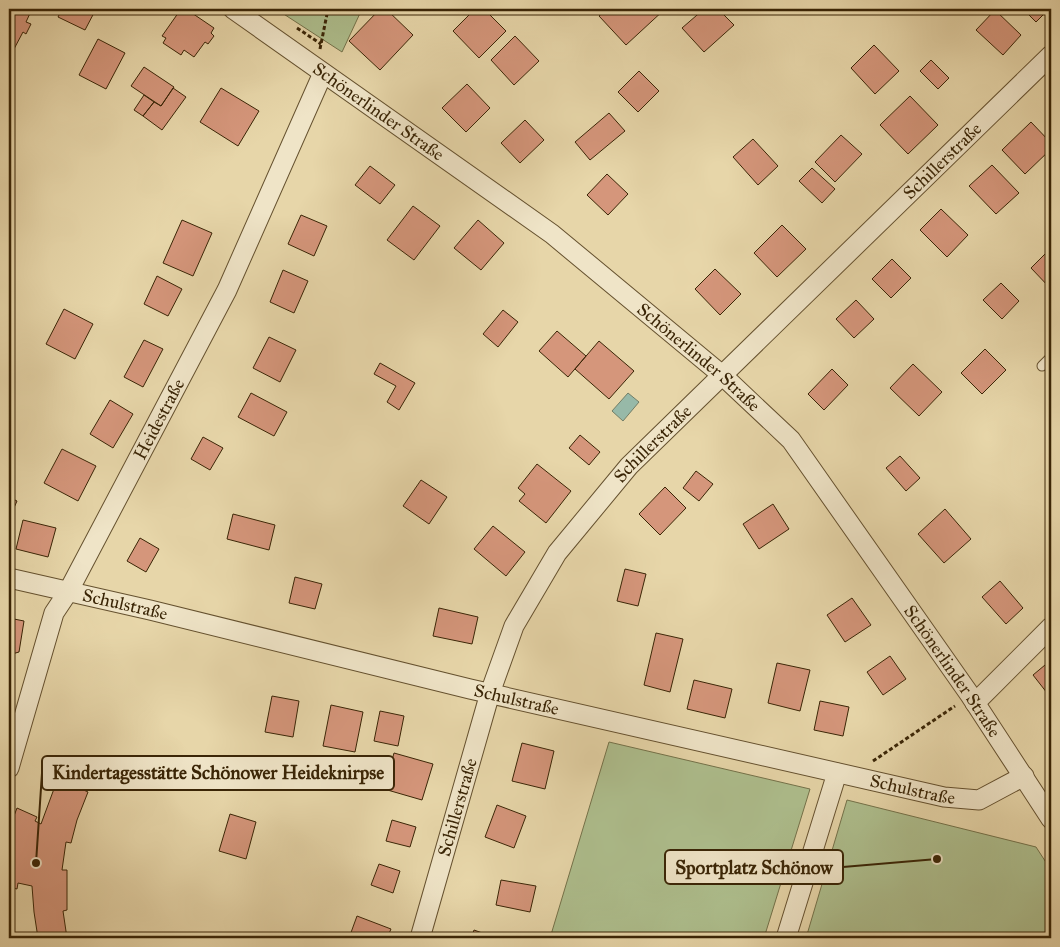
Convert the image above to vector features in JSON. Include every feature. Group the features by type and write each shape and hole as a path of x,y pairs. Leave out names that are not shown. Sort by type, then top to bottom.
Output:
{"street":[{"name":"Schönerlinder Straße","path":"233,9 552,234 722,375 791,440 972,699 1051,819"},
{"name":"Schillerstraße","path":"420,938 490,694 514,626 557,553 629,466 1051,55"},
{"name":"Heidestraße","path":"9,768 54,613 68,592 227,290 323,73"},
{"name":"Schulstraße","path":"9,578 150,610 490,694 944,796 978,800 1024,776"},
{"path":"972,699 1051,627"},
{"path":"786,938 845,774"}],"lane":[{"path":"1042,366 1051,357"}],"path":[{"path":"323,73 319,52 327,9"},
{"path":"326,14 331,9"},
{"path":"845,774 972,699"}],"green space":[{"path":"276,9 362,9 342,52"},
{"path":"609,742 810,789 764,938 550,938"},
{"path":"847,800 1036,847 1051,870 1051,938 806,938"}],"shaded area":[{"path":"628,393 639,402 623,421 612,411"}],"building":[{"path":"9,9 32,9 26,22 31,24 26,34 23,32 14,49 9,46"},
{"path":"62,9 96,9 85,30 58,17"},
{"path":"181,9 186,9 214,28 211,33 214,36 208,44 205,42 194,57 184,50 181,55 163,43 166,38 162,36"},
{"path":"380,9 386,9 413,35 380,70 349,41"},
{"path":"475,9 484,9 506,31 479,58 453,31"},
{"path":"607,9 665,9 626,45 599,16"},
{"path":"704,9 718,9 734,25 704,52 682,28"},
{"path":"1023,9 1049,9 1036,22"},
{"path":"995,10 1021,35 1003,55 976,30"},
{"path":"515,36 539,61 514,85 491,60"},
{"path":"98,39 125,53 106,89 79,75"},
{"path":"874,45 899,71 875,94 851,68"},
{"path":"931,60 949,78 938,89 920,71"},
{"path":"144,67 174,87 161,106 131,86"},
{"path":"639,71 659,91 638,112 618,92"},
{"path":"467,84 490,108 466,132 442,108"},
{"path":"173,88 186,97 162,130 143,116 154,102 161,106"},
{"path":"221,88 259,111 238,146 200,122"},
{"path":"144,95 154,102 143,116 134,110"},
{"path":"910,96 938,125 908,154 880,125"},
{"path":"609,113 625,131 590,160 575,142"},
{"path":"525,120 544,140 520,163 501,143"},
{"path":"1031,122 1051,143 1051,149 1025,174 1002,150"},
{"path":"841,135 862,154 835,182 815,162"},
{"path":"753,139 778,166 758,185 733,157"},
{"path":"992,165 1019,193 996,214 969,186"},
{"path":"370,166 395,185 380,204 355,185"},
{"path":"812,168 835,189 822,203 799,181"},
{"path":"607,174 628,194 608,215 587,195"},
{"path":"413,206 440,226 414,260 387,240"},
{"path":"941,209 968,235 947,257 920,230"},
{"path":"301,215 327,226 314,256 288,244"},
{"path":"182,220 212,233 193,276 163,263"},
{"path":"478,220 504,243 481,270 454,248"},
{"path":"782,225 806,249 777,277 754,253"},
{"path":"1051,248 1051,289 1031,268"},
{"path":"892,259 911,278 891,298 872,279"},
{"path":"715,269 741,294 720,315 695,289"},
{"path":"283,270 308,281 294,313 270,302"},
{"path":"157,276 182,289 168,316 144,304"},
{"path":"1001,283 1019,301 1002,319 983,300"},
{"path":"856,300 874,319 854,338 836,319"},
{"path":"64,309 93,324 75,359 46,344"},
{"path":"503,310 518,322 498,347 483,334"},
{"path":"557,331 586,356 568,377 539,351"},
{"path":"269,337 296,350 280,382 253,368"},
{"path":"144,340 163,349 143,387 124,377"},
{"path":"599,341 634,371 609,399 575,369"},
{"path":"985,349 1006,370 982,394 961,373"},
{"path":"380,363 415,383 399,410 387,402 396,386 374,374"},
{"path":"913,364 942,392 919,416 890,388"},
{"path":"832,369 848,385 824,410 808,394"},
{"path":"251,393 287,412 274,436 238,417"},
{"path":"110,400 133,414 113,448 90,434"},
{"path":"580,435 600,452 589,465 569,448"},
{"path":"203,437 223,448 210,470 191,459"},
{"path":"62,449 96,466 78,501 44,483"},
{"path":"900,456 920,478 906,491 886,468"},
{"path":"537,464 571,491 546,523 519,501 525,494 518,488"},
{"path":"696,471 713,484 699,501 683,488"},
{"path":"421,480 447,497 429,524 403,506"},
{"path":"665,487 686,508 660,535 639,514"},
{"path":"9,497 17,501 9,519"},
{"path":"773,504 789,529 759,549 743,524"},
{"path":"945,509 971,539 944,563 918,534"},
{"path":"233,514 275,525 269,550 227,539"},
{"path":"23,520 56,528 48,557 16,549"},
{"path":"493,526 525,552 506,576 474,549"},
{"path":"140,538 159,549 146,572 127,561"},
{"path":"625,569 646,574 638,606 617,601"},
{"path":"295,577 322,584 315,609 289,603"},
{"path":"1000,581 1023,608 1006,624 982,597"},
{"path":"852,598 871,625 845,642 827,615"},
{"path":"439,608 478,617 472,644 433,636"},
{"path":"9,618 24,621 19,652 12,654 9,669"},
{"path":"656,633 683,639 670,692 644,685"},
{"path":"890,656 906,679 883,695 867,672"},
{"path":"1051,660 1051,698 1033,675"},
{"path":"777,663 810,670 800,711 768,703"},
{"path":"694,680 732,689 725,718 687,709"},
{"path":"272,696 299,701 293,737 265,732"},
{"path":"820,701 849,707 843,736 814,730"},
{"path":"331,705 363,712 355,752 323,746"},
{"path":"380,711 404,716 398,746 374,741"},
{"path":"522,743 554,751 545,789 512,781"},
{"path":"394,753 433,764 422,800 384,789"},
{"path":"58,778 88,792 77,820 71,843 66,842 62,870 67,870 67,910 63,911 67,938 38,938 32,886 18,883 17,889 9,887 9,849 13,834 9,832 9,829 17,808 37,817 35,821 41,824"},
{"path":"497,805 526,816 514,848 485,837"},
{"path":"230,814 256,822 246,859 219,851"},
{"path":"392,820 416,827 410,847 386,841"},
{"path":"379,864 400,871 393,893 371,885"},
{"path":"501,880 536,886 530,912 496,905"},
{"path":"357,916 391,929 387,938 349,938"},
{"path":"474,930 496,938 471,938"},
{"path":"229,934 243,938 228,938"}],"place":[{"name":"Sportplatz Schönow","path":"937,859"},
{"name":"Kindertagesstätte Schönower Heideknirpse","path":"36,863"}]}
